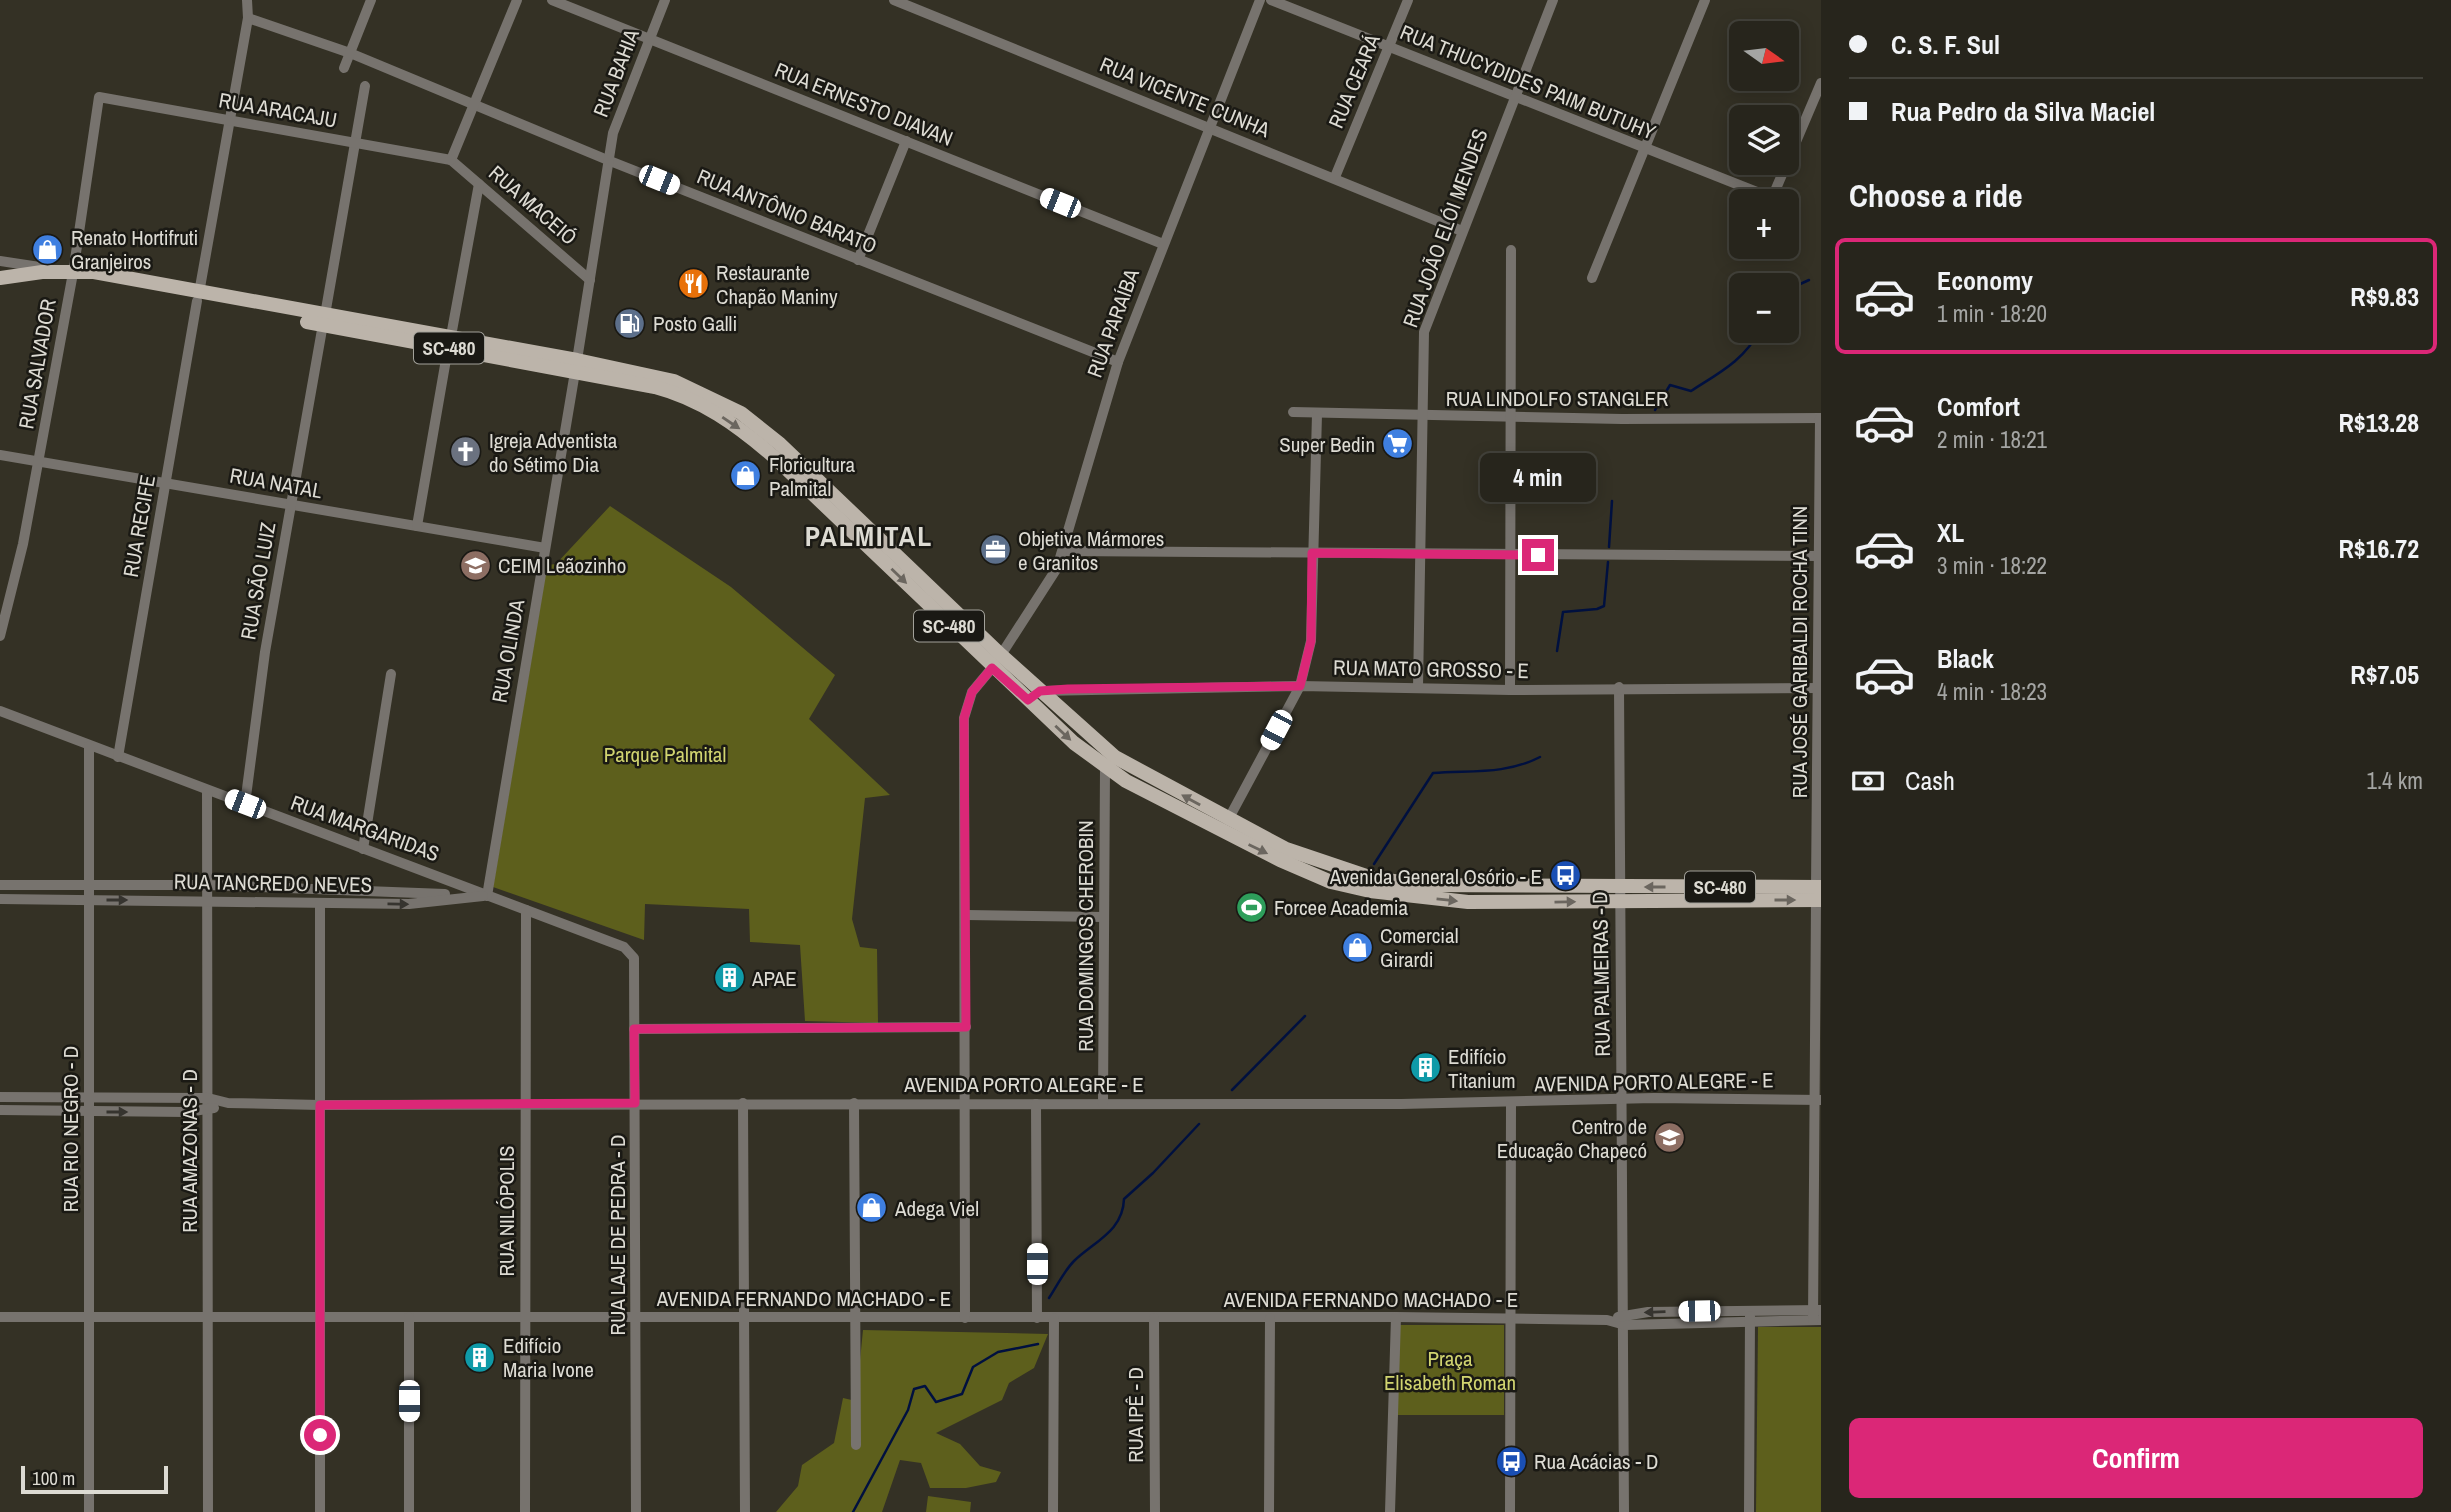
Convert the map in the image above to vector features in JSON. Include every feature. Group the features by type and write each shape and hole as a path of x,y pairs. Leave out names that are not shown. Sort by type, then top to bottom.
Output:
{"main road":[{"name":"SC-480","path":"0,278 42,272 94,272 198,297 576,366 674,380 695,388 741,413 827,486 1001,655 1115,757 1226,826"},
{"name":"SC-480","path":"576,366 672,391 691,399 734,425 773,456 992,668 1105,768 1226,826 1331,882 1370,891 1468,902 1618,894 1819,893"},
{"path":"1028,700 1040,691"}],"street":[{"name":"RUA RECIFE","path":"118,757 248,18 247,0"},
{"path":"344,68 371,0"},
{"path":"451,160 517,0"},
{"name":"RUA ERNESTO DIAVAN","path":"552,0 1163,244"},
{"name":"RUA BAHIA","path":"610,161 613,133 665,0"},
{"name":"RUA VICENTE CUNHA","path":"894,0 1462,230"},
{"name":"RUA PARAÍBA","path":"1001,655 1057,568 1118,362 1260,0"},
{"name":"RUA THUCYDIDES PAIM BUTUHY","path":"1271,0 1772,198 1821,83"},
{"name":"RUA CEARÁ","path":"1335,177 1408,0"},
{"name":"RUA JOÃO ELÓI MENDES","path":"1418,688 1420,416 1424,332 1553,0"},
{"path":"1592,278 1705,0"},
{"name":"RUA ANTÔNIO BARATO","path":"248,18 350,53 610,161 1118,362"},
{"name":"RUA SÃO LUIZ","path":"245,804 265,652 365,86"},
{"name":"RUA ARACAJU","path":"99,97 451,160"},
{"name":"RUA SALVADOR","path":"0,636 23,544 74,273 99,97"},
{"path":"858,260 906,141"},
{"name":"RUA MACEIÓ","path":"451,160 590,280"},
{"name":"RUA OLINDA","path":"486,896 610,161"},
{"path":"417,526 479,184"},
{"path":"1510,690 1511,250"},
{"path":"0,261 74,273"},
{"name":"RUA LINDOLFO STANGLER","path":"1293,412 1511,418 1821,418"},
{"path":"1226,826 1300,686 1311,641 1317,414"},
{"name":"RUA JOSÉ GARIBALDI ROCHA TINN","path":"1817,1315 1821,418"},
{"name":"RUA NATAL","path":"0,455 545,548"},
{"path":"1063,551 1820,556"},
{"path":"965,1318 964,718 972,692 992,668"},
{"path":"363,849 391,674"},
{"name":"RUA MATO GROSSO - E","path":"1040,691 1300,686 1510,690 1619,687 1820,688"},
{"name":"RUA PALMEIRAS - D","path":"1619,687 1618,894 1623,1099 1624,1512"},
{"name":"RUA MARGARIDAS","path":"0,711 624,947 634,958"},
{"name":"RUA RIO NEGRO - D","path":"89,746 89,1512"},
{"name":"RUA DOMINGOS CHEROBIN","path":"1103,1104 1105,768"},
{"name":"RUA AMAZONAS - D","path":"206,789 208,1512"},
{"path":"428,894 434,881 433,873"},
{"name":"RUA TANCREDO NEVES","path":"0,885 207,886 486,896"},
{"name":"RUA TANCREDO NEVES","path":"0,899 409,904 486,896"},
{"path":"320,903 320,1512"},
{"name":"RUA NILÓPOLIS","path":"526,910 526,1512"},
{"path":"966,915 1104,916"},
{"name":"RUA LAJE DE PEDRA - D","path":"634,958 636,1512"},
{"path":"634,1029 966,1027"},
{"name":"AVENIDA PORTO ALEGRE - E","path":"0,1097 90,1097 320,1105 1818,1100"},
{"name":"AVENIDA PORTO ALEGRE - E","path":"0,1110 90,1111 208,1103"},
{"path":"744,1103 745,1512"},
{"path":"1510,1512 1511,1103"},
{"path":"853,1104 856,1445"},
{"path":"1036,1104 1037,1318"},
{"path":"1749,1512 1750,1310"},
{"name":"AVENIDA FERNANDO MACHADO - E","path":"1625,1320 1750,1310 1817,1315"},
{"name":"AVENIDA FERNANDO MACHADO - E","path":"0,1317 1396,1317 1751,1322 1817,1315"},
{"path":"409,1317 409,1512"},
{"path":"1391,1512 1396,1317"},
{"path":"1053,1512 1054,1318"},
{"name":"RUA IPÊ - D","path":"1154,1318 1155,1512"},
{"path":"1269,1512 1270,1318"}],"green space":[{"name":"Parque Palmital","path":"610,506 731,587 835,675 809,719 890,795 865,798 852,919 860,947 877,949 878,1023 805,1021 800,945 750,942 749,909 645,904 644,940 493,887 547,565 556,564"},
{"name":"Praça Elisabeth Roman","path":"1397,1325 1504,1325 1504,1415 1397,1415"},
{"path":"1758,1327 1821,1327 1821,1512 1756,1512"},
{"path":"863,1330 1048,1334 1034,1368 1009,1383 1002,1400 936,1433 960,1444 980,1466 1001,1472 996,1482 966,1488 930,1488 921,1463 900,1460 882,1512 776,1512 798,1486 802,1465 834,1443 843,1398 856,1401"},
{"path":"928,1496 971,1502 970,1512 926,1512"}],"waterway":[{"path":"1799,285 1809,280"},
{"path":"1655,410 1670,385 1691,391 1738,358 1751,343"},
{"path":"1609,547 1612,501"},
{"path":"1557,651 1563,612 1604,606 1608,562"},
{"path":"1374,864 1433,773 1488,771 1514,767 1540,757"},
{"path":"1232,1090 1305,1016"},
{"path":"1049,1298 1070,1265 1113,1227 1119,1219 1124,1199 1153,1173 1199,1124"},
{"path":"853,1512 908,1410 914,1389 925,1386 936,1402 962,1394 973,1367 998,1352 1038,1344"}],"place":[{"name":"Renato Hortifruti Granjeiros","path":"48,249"},
{"name":"Restaurante Chapão Maniny","path":"693,284"},
{"name":"Posto Galli","path":"630,323"},
{"name":"Super Bedin","path":"1398,444"},
{"name":"Igreja Adventista do Sétimo Dia","path":"466,452"},
{"name":"Floricultura Palmital","path":"746,476"},
{"name":"Objetiva Mármores e Granitos","path":"995,550"},
{"name":"CEIM Leãozinho","path":"475,565"},
{"name":"Avenida General Osório - E","path":"1565,876"},
{"name":"Forcee Academia","path":"1251,907"},
{"name":"Comercial Girardi","path":"1357,947"},
{"name":"APAE","path":"729,978"},
{"name":"Edifício Titanium","path":"1425,1068"},
{"name":"Centro de Educação Chapecó","path":"1670,1138"},
{"name":"Adega Viel","path":"872,1208"},
{"name":"Edifício Maria Ivone","path":"480,1357"},
{"name":"Rua Acácias - D","path":"1511,1461"}],"district":[{"name":"PALMITAL","path":"869,536"}],"route":[{"path":"320,1435 320,1105 635,1103 634,1029 966,1027 964,718 965,705 972,692 992,668 1028,700 1040,691 1068,689 1300,686 1311,641 1312,553 1538,555"}]}
